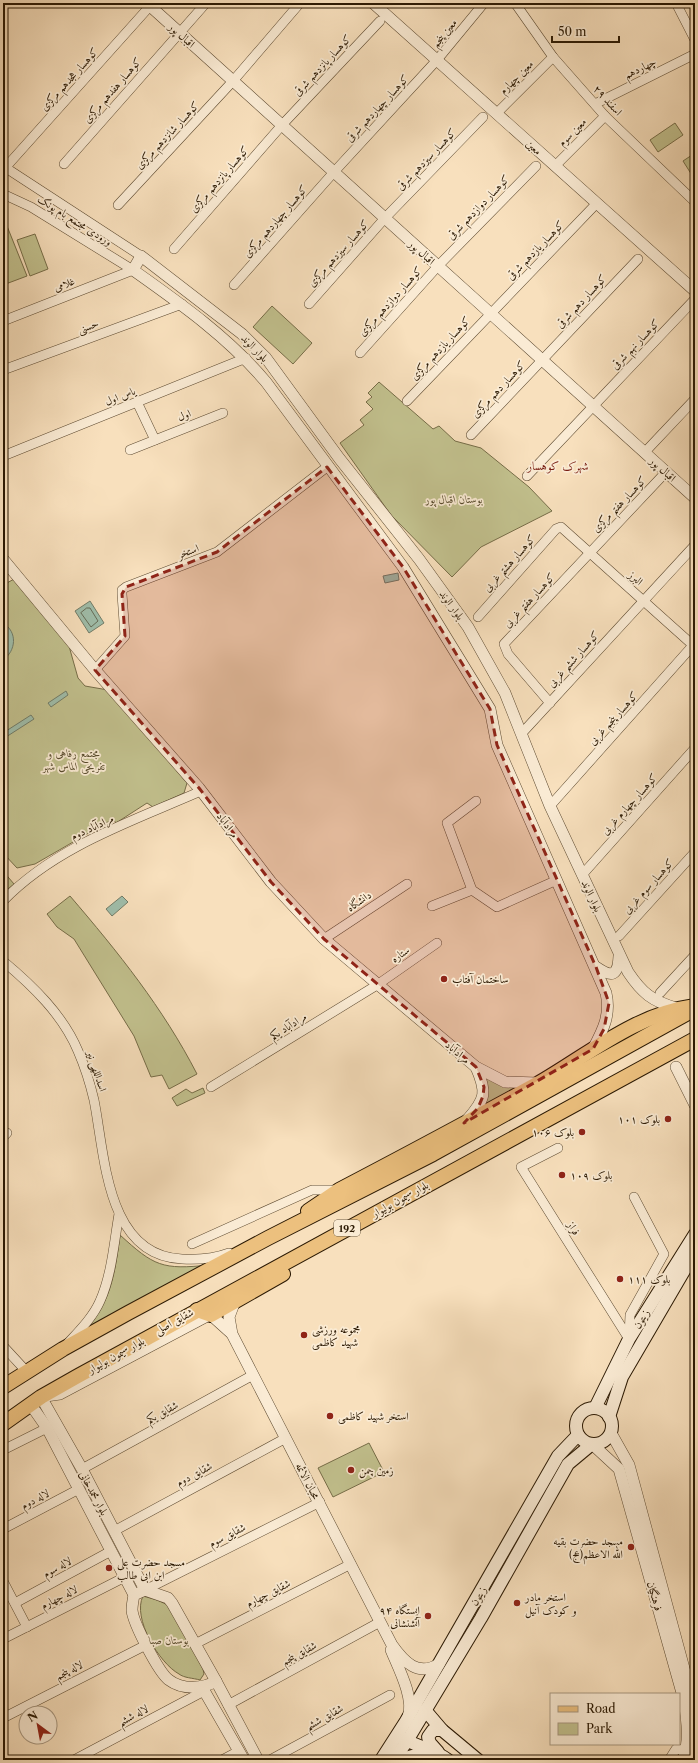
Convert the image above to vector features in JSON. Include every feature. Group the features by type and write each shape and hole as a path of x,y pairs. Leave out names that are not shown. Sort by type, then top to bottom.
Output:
{"main road":[{"path":"268,1238 339,1190 537,1083 638,1023 676,1008 695,1006"},
{"name":"192","path":"3,1387 63,1349 268,1238 432,1154 695,1009"},
{"name":"بلوار سیمون بولیوار","path":"3,1424 36,1401 197,1310 695,1039"},
{"path":"197,1310 210,1315 366,1227 403,1197"},
{"name":"زیتون","path":"595,1408 629,1339 695,1234"},
{"name":"زیتون","path":"609,1417 622,1377 695,1252"},
{"path":"595,1408 601,1410 609,1417 612,1422 611,1433 603,1442 592,1444 581,1440 578,1435 576,1424 580,1414 595,1408"},
{"name":"زیتون","path":"394,1760 406,1721 558,1456 578,1435"},
{"name":"زیتون","path":"381,1760 402,1738 425,1710 481,1618 568,1464 592,1444"},
{"path":"470,1610 481,1618"},
{"path":"425,1710 442,1730 478,1760"},
{"path":"442,1730 433,1730 428,1737 430,1743 448,1760"},
{"path":"402,1738 438,1752"},
{"path":"398,1760 423,1753 438,1752"}],"street":[{"name":"کوهسار هفدهم مرکزی","path":"64,164 206,3"},
{"name":"کوهسار شانزدهم مرکزی","path":"118,205 233,81 300,3"},
{"name":"معین پنجم","path":"437,60 484,3"},
{"name":"۲۹ اسفند","path":"515,3 553,57 605,116 695,202"},
{"path":"676,3 695,40"},
{"name":"معین","path":"377,4 437,60 695,291"},
{"name":"اقبال پور","path":"150,6 695,498"},
{"name":"کوهسار هجدهم مرکزی","path":"4,167 150,6"},
{"name":"کوهسار پانزدهم شرقی","path":"282,125 380,21"},
{"name":"چهاردهم","path":"595,104 695,54"},
{"name":"معین چهارم","path":"497,113 553,57"},
{"name":"کوهسار چهاردهم شرقی","path":"334,172 437,60"},
{"name":"معین سوم","path":"555,166 605,116"},
{"name":"کوهسار سیزدهم شرقی","path":"385,218 483,117"},
{"name":"کوهسار پانزدهم مرکزی","path":"174,248 282,125"},
{"name":"کوهسار دوازدهم شرقی","path":"438,266 536,166"},
{"path":"4,167 141,256 133,270"},
{"name":"کوهسار چهاردهم مرکزی","path":"234,285 334,172"},
{"name":"ورودی مجتمع بام پونک","path":"3,194 31,207 133,270"},
{"name":"کوهسار یازدهم شرقی","path":"490,313 597,203"},
{"name":"کوهسار سیزدهم مرکزی","path":"309,304 385,218"},
{"name":"بلوار الوند","path":"141,256 242,334 278,373 339,458 419,558 468,628 505,693 550,806 619,956 635,983 643,992 658,1003 676,1008"},
{"name":"کوهسار دهم شرقی","path":"542,360 638,259"},
{"name":"کوهسار دوازدهم مرکزی","path":"360,353 438,266"},
{"name":"بلوار الوند","path":"133,270 182,304 212,328 246,358 266,382 403,567 490,709 497,745 596,967 609,1003 608,1015 604,1029 593,1050"},
{"name":"غلامی","path":"3,321 133,270"},
{"name":"کوهسار نهم شرقی","path":"527,476 695,299"},
{"name":"حسنی","path":"3,370 182,304"},
{"name":"کوهسار یازدهم مرکزی","path":"407,400 490,313"},
{"name":"یاس اول","path":"3,456 246,358"},
{"name":"کوهسار دهم مرکزی","path":"471,435 542,360"},
{"path":"266,382 278,373"},
{"path":"645,452 695,399"},
{"path":"137,402 155,440"},
{"name":"اول","path":"130,450 223,413"},
{"name":"استخر","path":"95,670 125,636 122,590 126,587 217,552 328,467"},
{"name":"کوهسار هفتم مرکزی","path":"589,552 666,472"},
{"name":"البرز","path":"561,527 694,645"},
{"name":"کوهسار هشتم غربی","path":"478,617 556,529 561,527"},
{"name":"کوهسار ششم غربی","path":"522,733 695,545"},
{"name":"کوهسار هفتم غربی","path":"550,703 508,654 504,644 589,552"},
{"name":"مرادآباد","path":"4,563 201,791 271,882 324,939 476,1067 505,1082 537,1083"},
{"name":"کوهسار پنجم غربی","path":"550,806 694,645"},
{"name":"کوهسار چهارم غربی","path":"582,875 695,748"},
{"name":"مرادآباد دوم","path":"3,901 45,864 97,836 201,791"},
{"path":"476,801 447,823 472,890 497,907 557,880"},
{"name":"کوهسار سوم غربی","path":"619,936 695,852"},
{"name":"دانشگاه","path":"324,939 407,884"},
{"path":"432,906 472,890"},
{"name":"ستاره","path":"377,985 437,943"},
{"path":"660,993 695,955"},
{"path":"596,967 604,972 611,974 615,973 618,969 619,956"},
{"name":"اسداللهی نیر","path":"3,961 19,974 52,1009 64,1025 78,1050 90,1086 104,1166 119,1214 128,1229 148,1251 166,1258 192,1260 214,1258 268,1238"},
{"name":"مرادآباد یکم","path":"211,1087 377,985"},
{"path":"464,1123 478,1108 483,1096 484,1087 476,1067"},
{"path":"676,1067 695,1105"},
{"name":"فراز","path":"558,1148 521,1167 629,1339"},
{"path":"192,1244 312,1190 339,1190"},
{"path":"629,1339 630,1314 664,1254 634,1197"},
{"name":"اسداللهی نیر","path":"63,1349 91,1316 100,1302 106,1285 119,1214"},
{"name":"محبان الائمه","path":"235,1301 229,1317 232,1334 320,1502 382,1626"},
{"name":"محبان الائمه","path":"210,1315 215,1317 232,1334"},
{"name":"شقایق اصلی","path":"36,1401 60,1396 210,1315"},
{"path":"3,1346 27,1372"},
{"name":"شقایق یکم","path":"82,1469 253,1376"},
{"name":"بلوار محمدخانی","path":"36,1401 47,1428 134,1595"},
{"name":"بلوار محمدخانی","path":"36,1401 82,1469 145,1590"},
{"path":"3,1450 47,1428"},
{"name":"فرهنگیان","path":"611,1433 629,1465 692,1698 695,1716"},
{"name":"شقایق دوم","path":"114,1531 286,1438"},
{"name":"فرهنگیان","path":"592,1444 619,1469 684,1700 688,1752"},
{"name":"لاله دوم","path":"3,1529 79,1489"},
{"name":"شقایق سوم","path":"145,1590 320,1502"},
{"name":"لاله سوم","path":"14,1604 111,1551"},
{"name":"شقایق چهارم","path":"195,1644 351,1564"},
{"name":"لاله چهارم","path":"3,1639 125,1577"},
{"path":"3,1581 27,1627"},
{"path":"216,1681 203,1689 188,1687 169,1680 163,1673 146,1644 133,1615 134,1595 145,1590 168,1598 172,1602 216,1681 258,1760"},
{"path":"382,1626 392,1646 409,1665 422,1669 439,1664"},
{"path":"382,1626 409,1697 410,1707 406,1721"},
{"name":"شقایق پنجم","path":"228,1705 382,1626"},
{"name":"لاله پنجم","path":"3,1718 146,1644"},
{"path":"203,1689 241,1756 222,1760"},
{"name":"لاله ششم","path":"74,1760 203,1689"},
{"name":"شقایق ششم","path":"270,1760 390,1695"},
{"path":"668,1760 676,1749 688,1752"}],"highlighted area":[{"path":"327,467 403,567 490,709 497,745 596,967 609,1003 604,1029 593,1049 464,1123 478,1108 483,1096 484,1087 476,1067 324,939 271,882 199,788 95,670 125,636 122,594 126,587 217,552"}],"green space":[{"path":"675,123 683,135 658,152 650,140"},
{"path":"695,153 695,180 683,161"},
{"path":"3,216 27,276 3,285"},
{"path":"35,234 48,269 30,276 17,240"},
{"path":"272,306 312,343 293,364 253,327"},
{"name":"بوستان اقبال پور","path":"379,382 433,429 439,426 455,441 481,448 529,487 552,511 481,547 452,577 391,515 340,443 364,425 360,420 373,409 366,402 372,397 368,393"},
{"name":"مجتمع رفاهی و تفریحی الماس شهر","path":"18,577 67,639 78,678 85,686 108,690 187,783 184,793 153,807 147,803 116,823 113,819 35,864 17,868 3,853 3,585"},
{"path":"3,871 14,884 3,893"},
{"path":"70,896 105,938 155,1003 170,1026 197,1074 169,1089 162,1075 151,1077 134,1036 74,939 57,927 47,914"},
{"path":"485,1076 521,1087 482,1110"},
{"path":"203,1088 205,1093 177,1106 172,1098 186,1089 192,1093"},
{"path":"120,1235 142,1253 160,1264 180,1267 209,1265 80,1334 99,1312 110,1289"},
{"name":"زمین چمن","path":"369,1443 384,1472 333,1497 318,1468"},
{"name":"بوستان صبا","path":"143,1596 170,1606 203,1669 204,1674 200,1680 179,1674 163,1660 156,1650 149,1639 141,1616"}],"water":[{"path":"398,573 399,580 385,583 383,576"},
{"path":"90,601 104,623 89,633 75,611"},
{"path":"3,623 11,631 14,642 11,652 3,660"},
{"path":"66,691 68,695 51,707 48,703"},
{"path":"31,715 34,719 6,737 3,733"},
{"path":"122,896 128,902 112,916 106,909"}],"place":[{"name":"ساختمان آفتاب","path":"444,979"},
{"name":"بلوک ۱۰۱","path":"668,1119"},
{"name":"بلوک ۱۰۶","path":"582,1132"},
{"name":"بلوک ۱۰۹","path":"562,1175"},
{"name":"بلوک ۱۱۱","path":"620,1279"},
{"name":"مجموعه ورزشی شهید کاظمی","path":"304,1335"},
{"name":"استخر شهید کاظمی","path":"330,1416"},
{"name":"زمین چمن","path":"351,1470"},
{"name":"مسجد حضرت بقیه الله الاعظم(عج)","path":"631,1547"},
{"name":"مسجد حضرت علی ابن ابی طالب","path":"109,1568"},
{"name":"استخر مادر و کودک آنیل","path":"517,1603"},
{"name":"ایستگاه ۹۴ آتشنشانی","path":"428,1616"}],"district":[{"name":"شهرک کوهسار","path":"558,466"}]}
